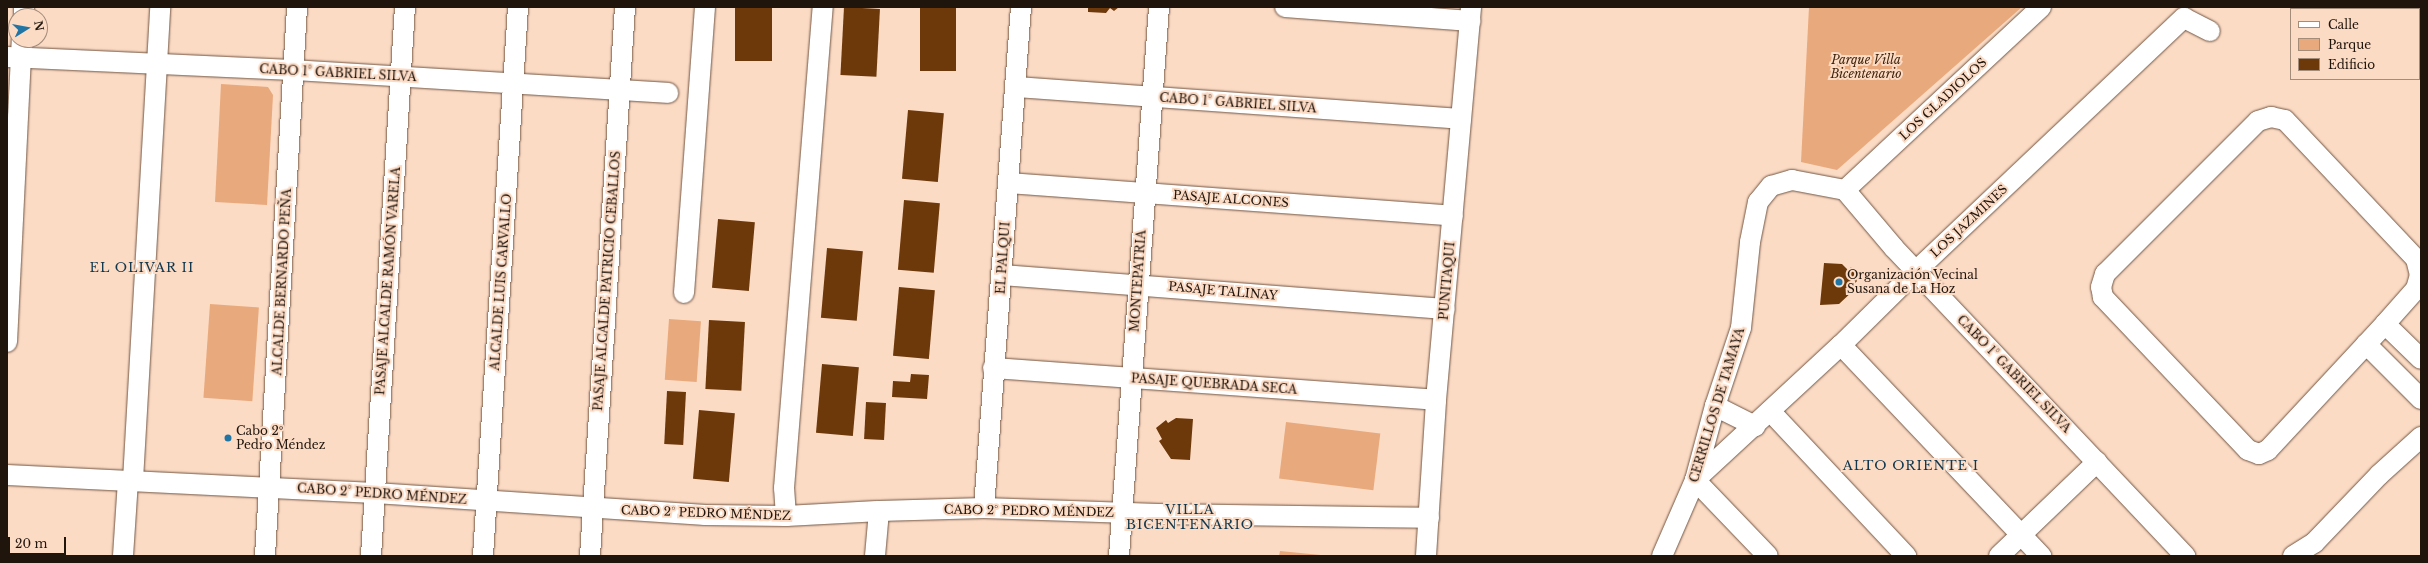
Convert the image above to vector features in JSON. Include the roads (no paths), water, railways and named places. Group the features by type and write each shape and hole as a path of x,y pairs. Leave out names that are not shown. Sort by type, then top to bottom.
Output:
{"street":[{"path":"123,556 130,480 160,7"},
{"name":"ALCALDE BERNARDO PEÑA","path":"265,556 297,7"},
{"name":"PASAJE ALCALDE RAMÓN VARELA","path":"371,556 405,7"},
{"name":"ALCALDE LUIS CARVALLO","path":"483,556 518,7"},
{"name":"PASAJE ALCALDE PATRICIO CEBALLOS","path":"590,556 625,7"},
{"path":"684,293 705,7"},
{"path":"786,516 784,488 823,7"},
{"name":"EL PALQUI","path":"984,508 993,368 1002,275 1021,7"},
{"name":"MONTEPATRIA","path":"1119,556 1159,7"},
{"path":"1285,7 1470,14"},
{"name":"LOS GLADIOLOS","path":"1845,190 2041,7"},
{"path":"2182,13 2210,31"},
{"name":"LOS JAZMINES","path":"1695,480 1841,345 2182,13"},
{"name":"PUNITAQUI","path":"1426,556 1436,400 1470,14"},
{"path":"7,342 17,51"},
{"name":"CABO 1° GABRIEL SILVA","path":"17,51 157,65 293,70 668,93"},
{"name":"CABO 1° GABRIEL SILVA","path":"1016,87 1461,119"},
{"path":"2271,117 2284,120 2416,259 2420,275 2416,289 2385,324 2268,450 2259,454 2248,450 2114,309 2104,297 2101,286 2105,274 2258,121 2271,117"},
{"name":"CERRILLOS DE TAMAYA","path":"1662,556 1695,480 1715,406 1741,328 1750,242 1758,202 1763,193 1771,186 1792,180 1845,190"},
{"name":"PASAJE ALCONES","path":"1008,183 1453,216"},
{"name":"CABO 1° GABRIEL SILVA","path":"1845,190 1916,271 2185,556"},
{"name":"PASAJE TALINAY","path":"1002,275 1138,284 1445,309"},
{"path":"2385,324 2421,359"},
{"path":"2366,344 2421,399"},
{"path":"1841,345 2041,556"},
{"name":"PASAJE QUEBRADA SECA","path":"993,368 1436,400"},
{"path":"1715,406 1755,426"},
{"path":"1770,411 1906,556"},
{"path":"2293,556 2314,543 2379,475 2421,438"},
{"path":"1999,556 2022,536 2097,462"},
{"name":"CABO 2° PEDRO MÉNDEZ","path":"7,475 375,493 593,509 705,515 786,516 879,510 984,508 1122,513 1429,518"},
{"path":"1695,480 1768,556"},
{"path":"875,556 879,510"}],"place":[{"name":"Organización Vecinal Susana de La Hoz","path":"1839,282"},
{"name":"Cabo 2º Pedro Méndez","path":"228,438"}],"district":[{"name":"EL OLIVAR II","path":"142,268"},
{"name":"ALTO ORIENTE I","path":"1911,466"},
{"name":"VILLA BICENTENARIO","path":"1190,518"}],"park label":[{"name":"Parque Villa Bicentenario","path":"1866,67"}]}
